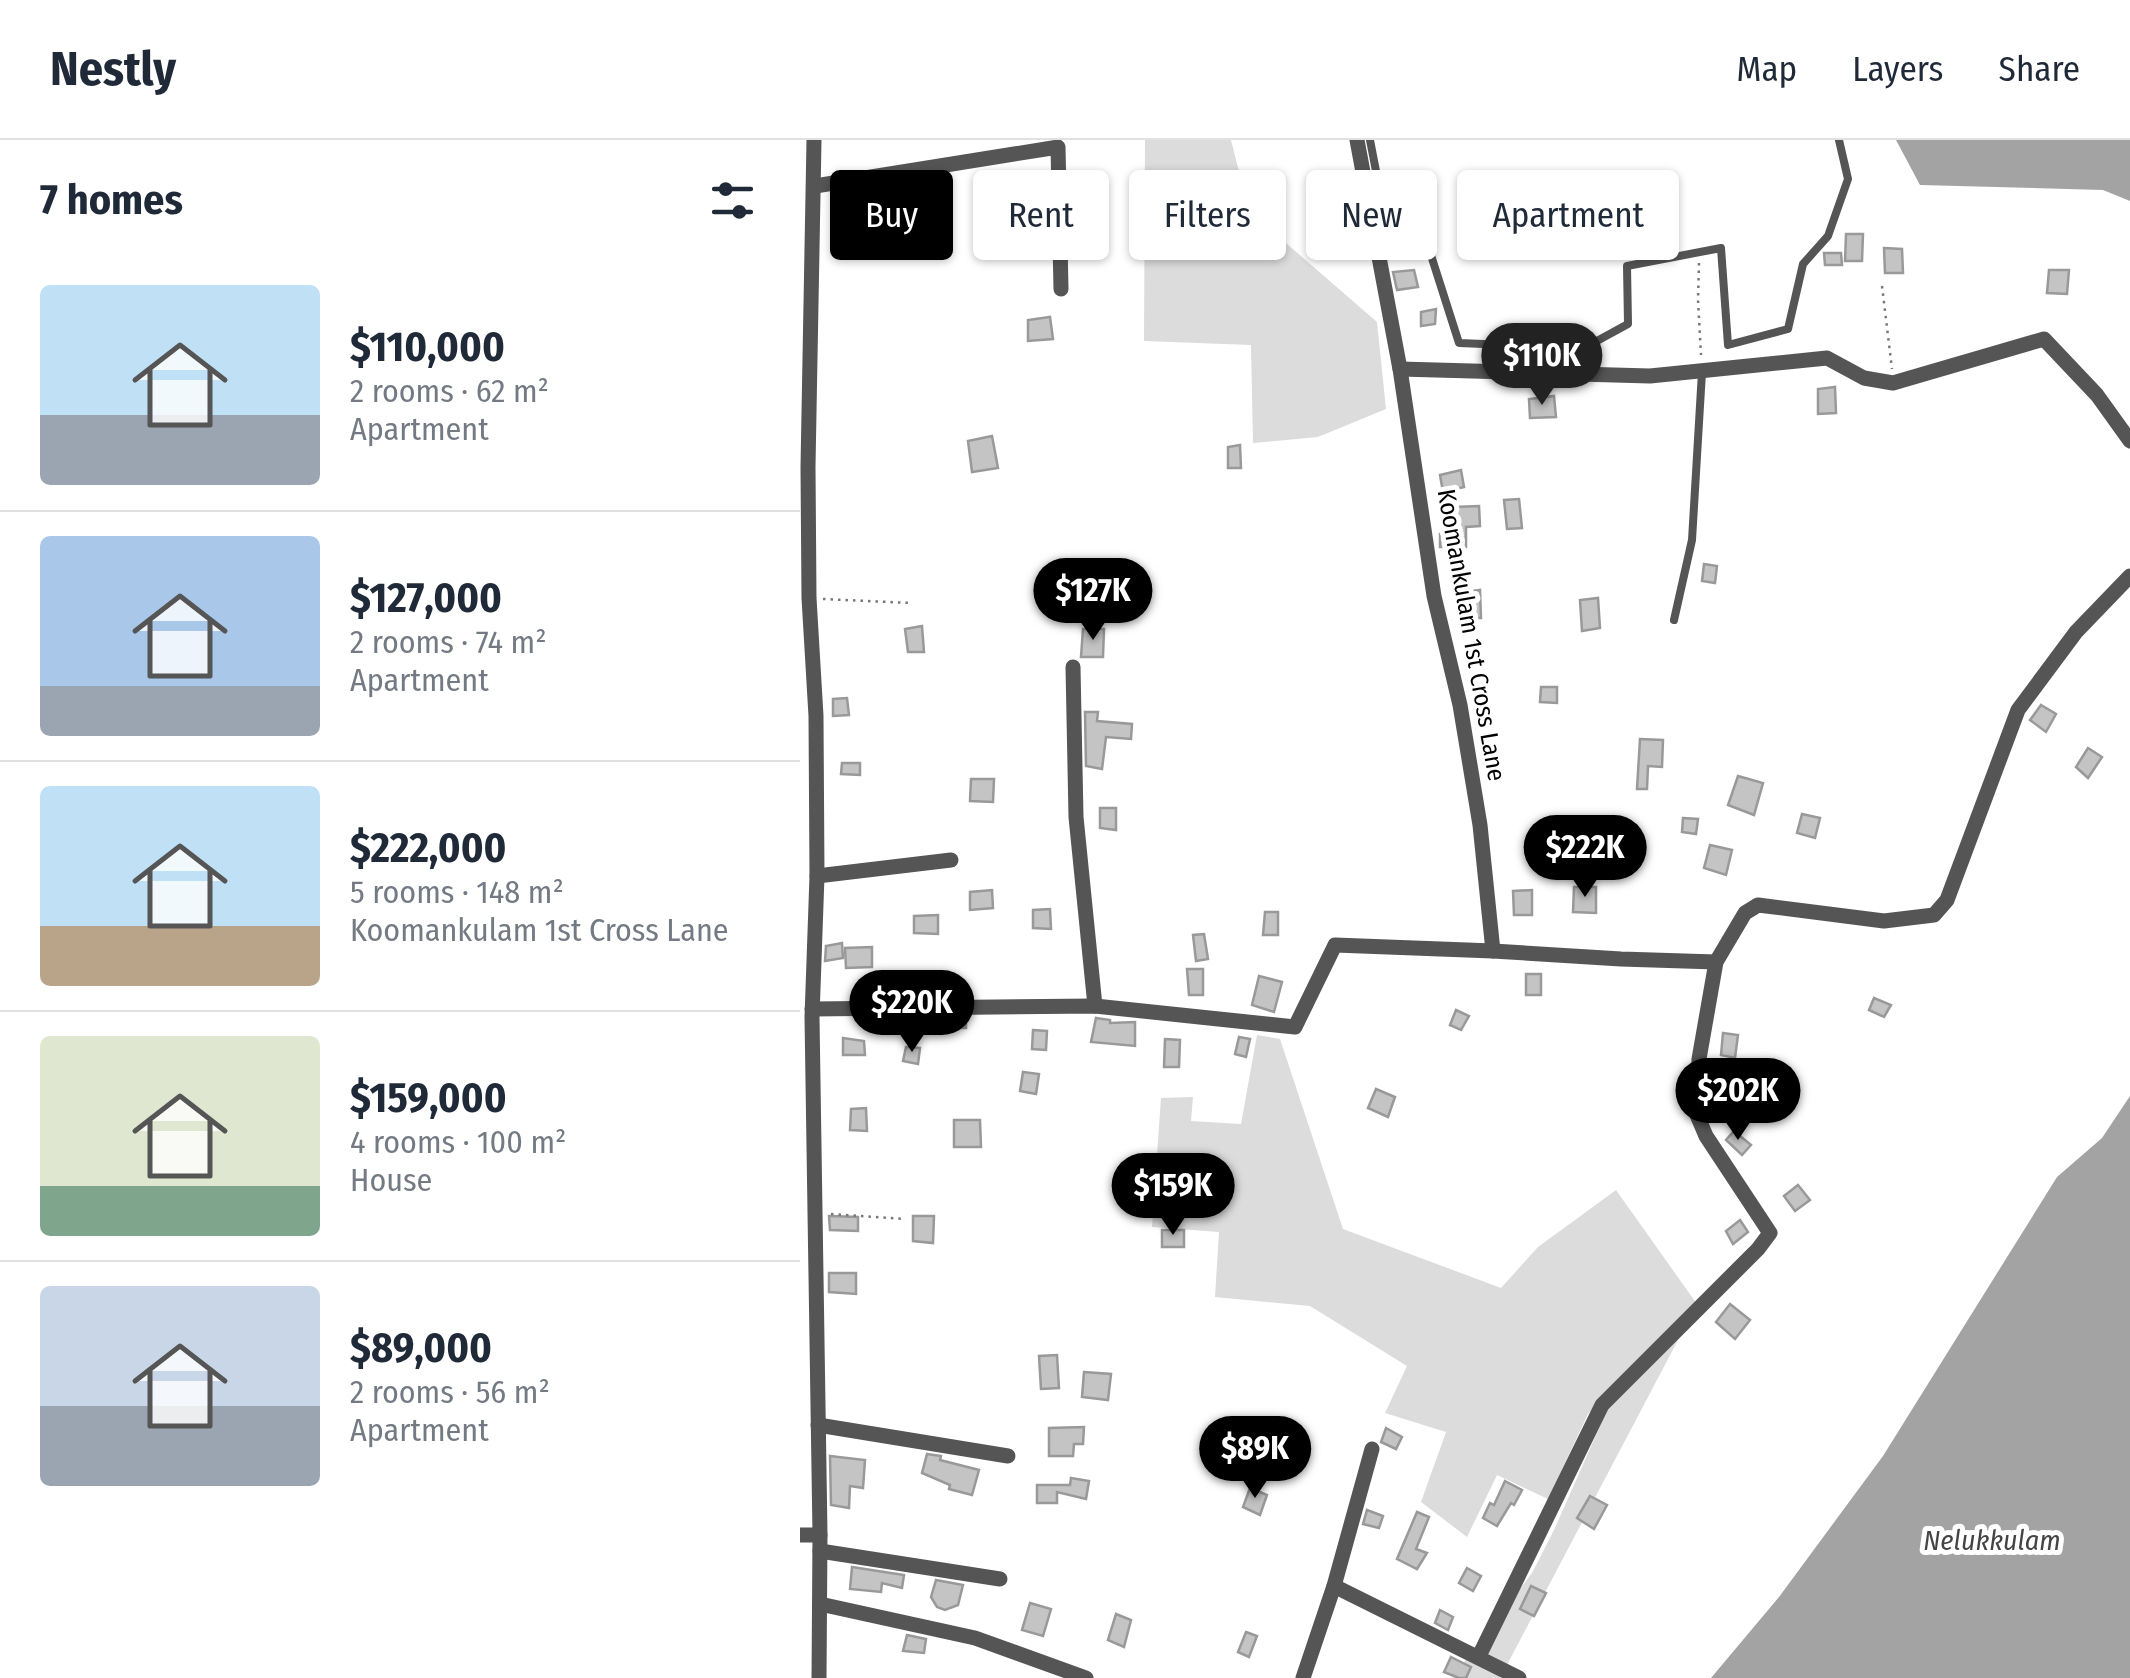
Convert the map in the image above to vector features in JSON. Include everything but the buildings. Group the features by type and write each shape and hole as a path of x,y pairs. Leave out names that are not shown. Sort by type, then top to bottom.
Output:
{"street":[{"path":"814,140 804,458 809,598 807,669 817,876 808,1015 815,1214 819,1678"},
{"name":"Koomankulam 1st Cross Lane","path":"1356,140 1400,370 1434,596 1460,705 1480,825 1493,951"},
{"path":"815,186 1058,147 1062,289"},
{"path":"1400,370 1650,376 1827,358 1864,378 1893,383 2044,339 2097,395 2130,441"},
{"path":"1479,1656 1602,1405 1770,1233 1706,1136 1697,1115 1699,1059 1716,962 1745,912 1758,905 1884,921 1934,915 1947,900 2018,710 2076,632 2130,576"},
{"path":"1073,667 1076,817 1095,1006"},
{"path":"817,876 951,860"},
{"path":"808,1015 1095,1006 1295,1027 1335,945 1716,962"},
{"path":"800,1417 1008,1456"},
{"path":"1302,1678 1334,1586 1372,1449"},
{"path":"800,1535 820,1543 1000,1580"},
{"path":"1334,1586 1519,1678"},
{"path":"820,1604 976,1638 1086,1678"},
{"path":"800,1660 819,1659"}],"lane":[{"path":"1370,140 1387,228 1429,249 1459,344 1584,348 1628,324 1627,266 1720,248 1728,344 1788,329 1804,264 1828,236 1848,179 1839,140"},
{"path":"1674,620 1692,540 1702,370"}],"path":[{"path":"1700,252 1702,370"},
{"path":"1882,286 1893,383"},
{"path":"809,598 912,604"},
{"path":"815,1214 904,1219"}],"shaded area":[{"path":"1145,140 1231,140 1239,170 1145,170"},
{"path":"1286,243 1377,322 1386,409 1318,437 1253,443 1251,345 1144,341 1144,260 1286,260"},
{"path":"1257,1035 1280,1039 1343,1229 1501,1288 1538,1247 1616,1190 1697,1304 1500,1678 1452,1678 1532,1573 1623,1374 1588,1414 1548,1499 1497,1475 1467,1537 1421,1502 1446,1432 1385,1413 1407,1366 1310,1306 1215,1297 1219,1232 1152,1227 1161,1098 1193,1097 1191,1121 1241,1124"}],"water":[{"path":"1896,140 2130,140 2130,201 2103,190 1920,185"},
{"name":"Nelukkulam","path":"2130,1096 2130,1678 1711,1678 1779,1597 1883,1456 2057,1177 2102,1138"}]}
